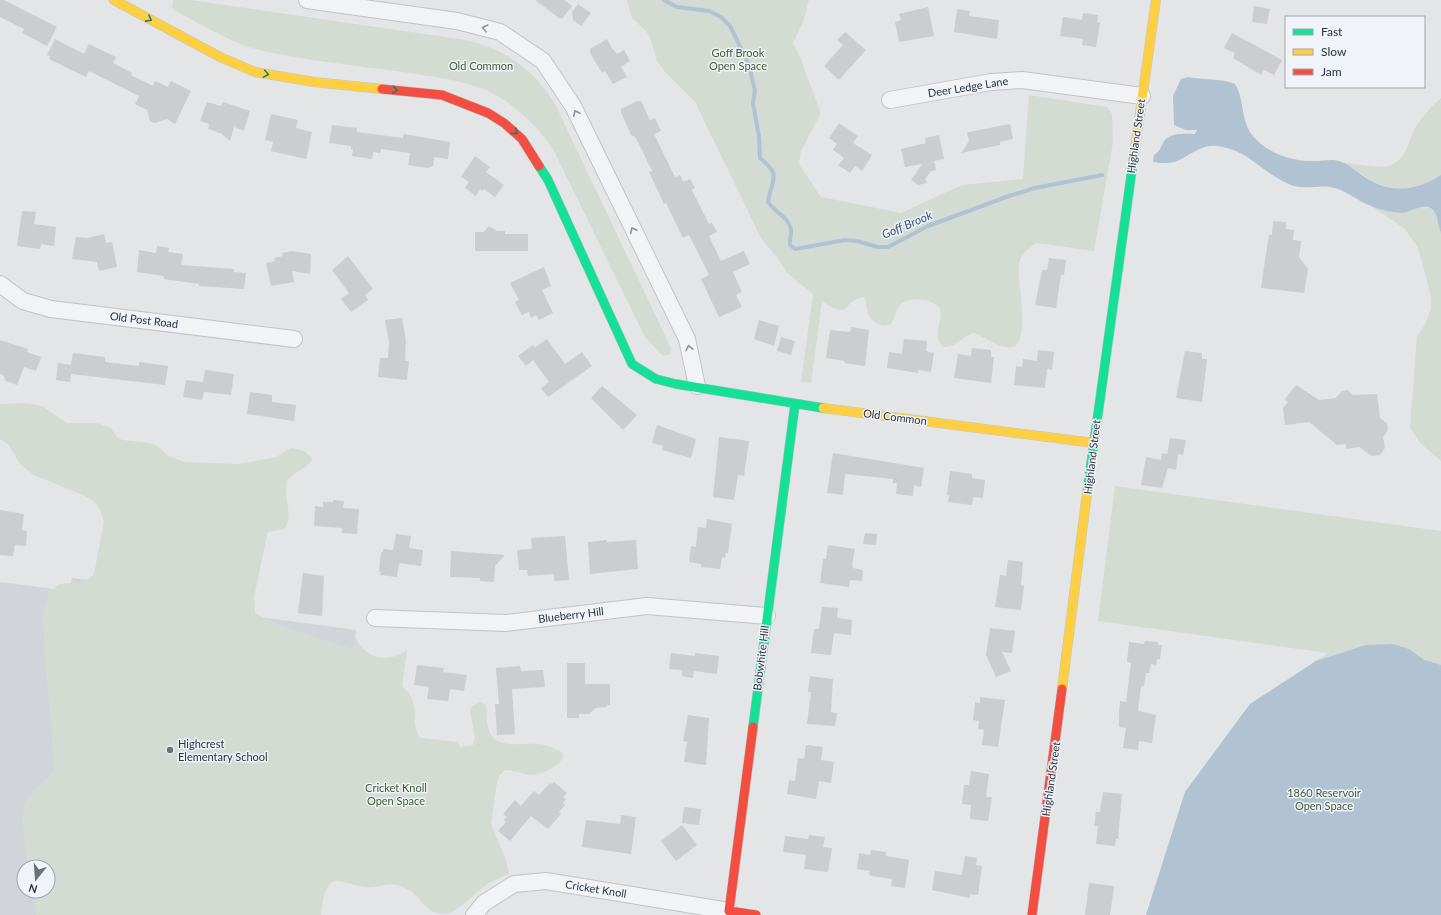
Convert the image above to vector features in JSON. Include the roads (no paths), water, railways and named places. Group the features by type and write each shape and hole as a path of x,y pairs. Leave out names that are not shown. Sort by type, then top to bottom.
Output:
{"street":[{"name":"Old Common","path":"114,0 220,57 255,72 314,82 442,95 488,113 504,123 522,138 548,180 632,364 656,379 676,384 698,386 795,404 1094,443"},
{"path":"307,0 457,21 500,32 543,61 573,106 687,339 698,386"},
{"name":"Highland Street","path":"1032,915 1062,700 1094,443 1156,0"},
{"name":"Deer Ledge Lane","path":"890,100 991,82 1022,80 1142,96"},
{"name":"Old Post Road","path":"0,284 23,301 51,309 294,339"},
{"name":"Bobwhite Hill","path":"728,913 795,404"},
{"name":"Blueberry Hill","path":"375,618 506,623 647,606 767,616"},
{"name":"Cricket Knoll","path":"474,915 484,903 514,884 546,881 728,913 756,915"}],"water":[{"path":"1188,77 1235,84 1240,96 1248,129 1252,135 1265,147 1280,155 1307,161 1338,161 1353,168 1366,178 1379,184 1397,189 1415,187 1441,175 1441,233 1435,213 1428,207 1401,213 1394,212 1371,206 1335,188 1291,185 1281,181 1247,157 1228,148 1211,146 1196,151 1174,162 1153,162 1154,155 1159,151 1166,139 1178,134 1195,134 1197,130 1186,130 1174,125 1173,96 1181,79"},
{"path":"1392,644 1409,649 1424,660 1441,665 1441,915 1146,915 1185,792 1250,704 1316,661 1366,645"}],"waterway":[{"name":"Goff Brook","path":"664,0 677,7 709,11 721,17 730,26 749,65 755,91 753,103 759,137 760,158 767,164 774,178 768,202 787,221 791,229 790,245 795,249 845,240 857,241 878,247 888,247 928,226 1009,196 1035,188 1102,175"}],"place":[{"name":"Highcrest Elementary School","path":"170,750"}],"park label":[{"name":"Goff Brook Open Space","path":"738,59"},
{"name":"Cricket Knoll Open Space","path":"396,794"},
{"name":"1860 Reservoir Open Space","path":"1324,799"}]}
